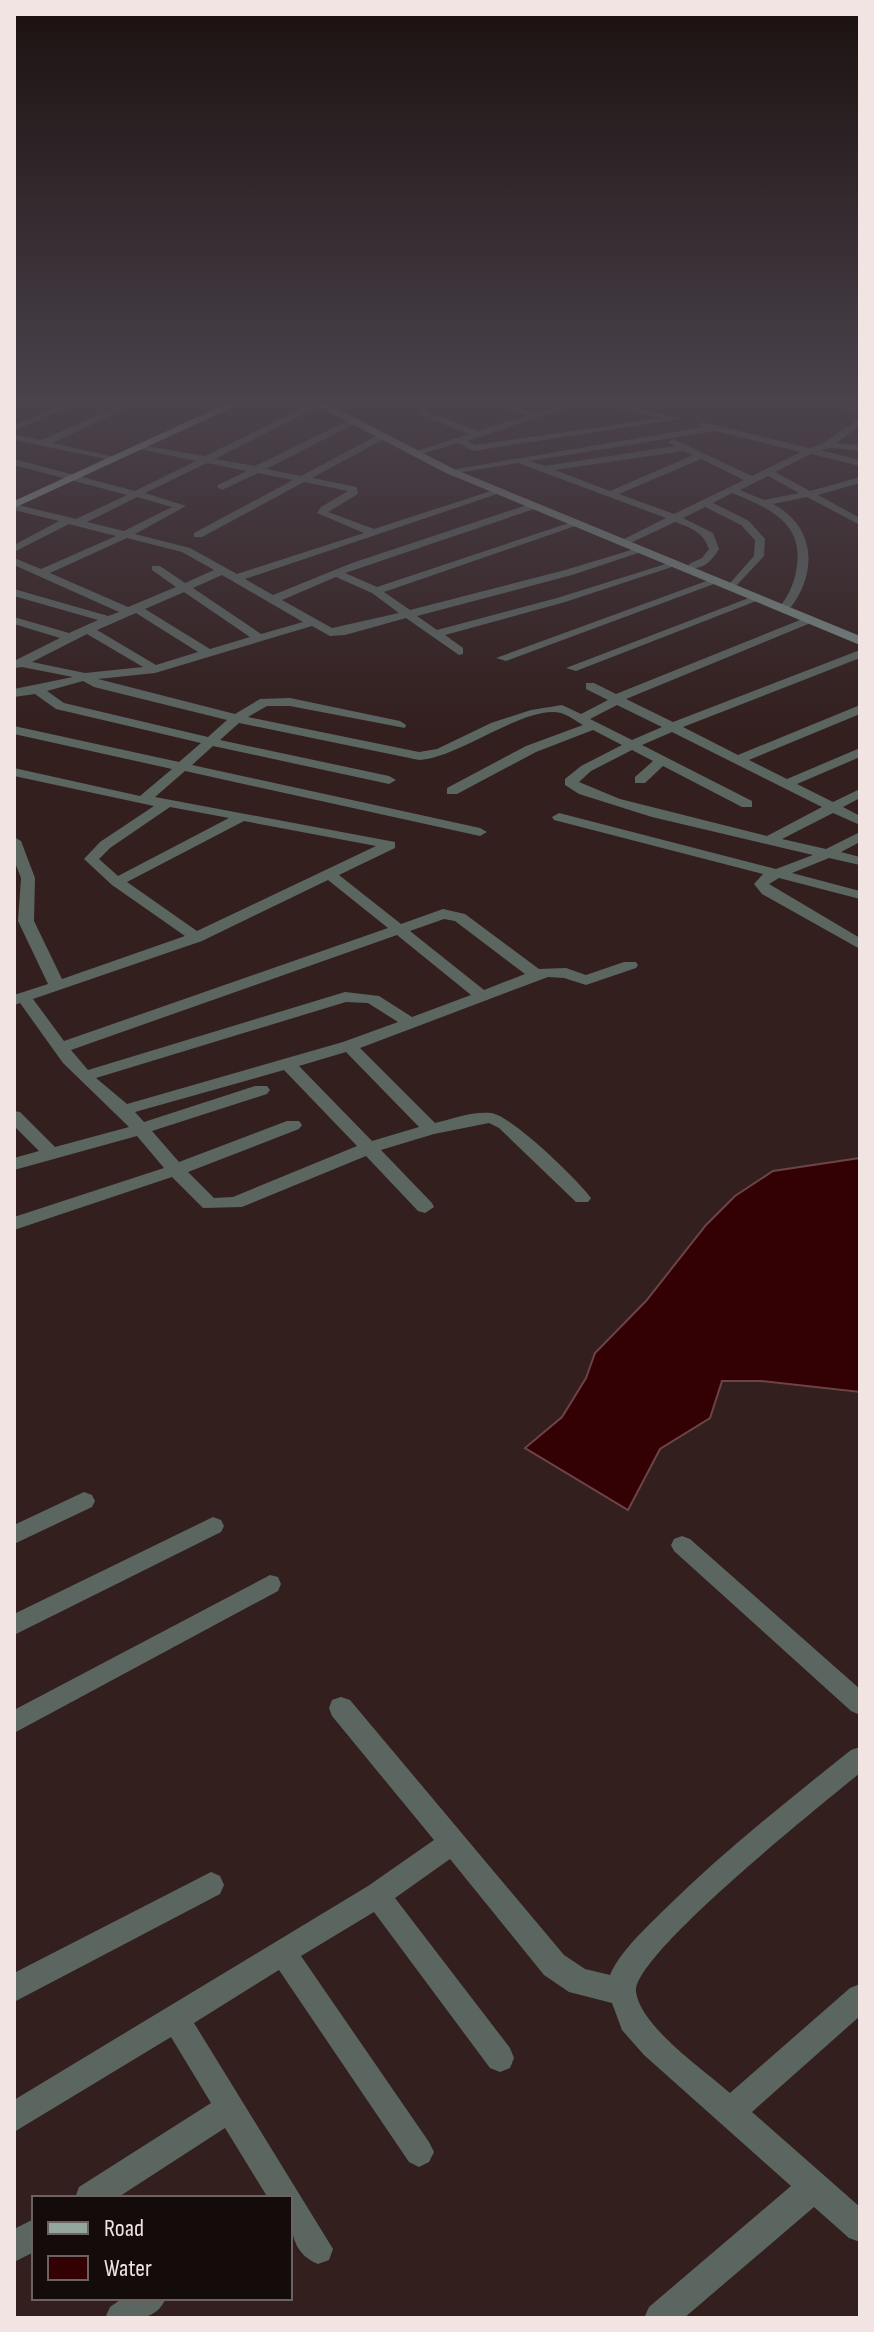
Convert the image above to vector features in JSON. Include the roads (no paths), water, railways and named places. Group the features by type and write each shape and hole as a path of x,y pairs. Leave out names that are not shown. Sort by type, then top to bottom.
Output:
{"street":[{"path":"46,512 186,550 311,623 336,632 561,577 642,550"},
{"path":"14,549 20,540 95,512"},
{"path":"42,572 128,535 172,512"},
{"path":"198,535 243,512"},
{"path":"323,512 372,532"},
{"path":"236,578 436,512"},
{"path":"274,599 335,573 516,512"},
{"path":"547,512 627,541 860,641"},
{"path":"557,512 860,634"},
{"path":"662,512 703,530 714,546 712,554 693,566"},
{"path":"627,541 686,512"},
{"path":"723,512 745,523 760,539 759,556 736,583"},
{"path":"780,513 785,512"},
{"path":"843,512 860,522"},
{"path":"847,514 854,512"},
{"path":"780,513 797,526 804,544 805,560 797,594 787,605"},
{"path":"376,591 576,524"},
{"path":"405,549 417,556"},
{"path":"14,561 133,610 209,654"},
{"path":"429,562 442,568"},
{"path":"435,634 561,600 676,564"},
{"path":"156,568 261,639"},
{"path":"17,665 87,629 222,571"},
{"path":"335,573 376,591 459,651"},
{"path":"502,658 716,581"},
{"path":"14,592 109,620"},
{"path":"572,668 758,598"},
{"path":"14,620 70,637"},
{"path":"581,718 628,692 809,620"},
{"path":"14,693 85,677 155,669 311,623"},
{"path":"87,629 155,669"},
{"path":"14,646 38,653"},
{"path":"860,654 633,744 571,778 573,787 621,804 860,861"},
{"path":"17,665 85,677 133,695 426,756 438,754 485,730 550,709 562,709 747,804"},
{"path":"590,686 860,821"},
{"path":"37,690 60,706 389,780"},
{"path":"143,801 184,768 237,718 257,705 278,700 400,725"},
{"path":"738,760 860,709"},
{"path":"452,791 531,749 595,725"},
{"path":"14,730 480,832"},
{"path":"787,784 860,752"},
{"path":"640,780 662,760"},
{"path":"15,774 143,801 168,802 390,845 197,938 18,998 85,1076 124,1110 202,1200 223,1205 250,1198 368,1148 481,1118 499,1120 582,1198"},
{"path":"770,840 860,793"},
{"path":"168,802 95,852 91,859 93,864 117,882 197,938"},
{"path":"117,882 241,817"},
{"path":"559,817 860,895"},
{"path":"860,836 830,853 763,880 762,888 860,944"},
{"path":"14,841 28,878 26,921 57,986"},
{"path":"328,873 482,996"},
{"path":"61,1048 452,914 470,924 536,975"},
{"path":"124,1110 349,1046 536,975 555,971 586,980 630,965"},
{"path":"85,1076 345,997 362,995 383,1000 410,1024"},
{"path":"349,1046 431,1129"},
{"path":"288,1064 425,1207"},
{"path":"14,1164 141,1129 261,1090"},
{"path":"14,1116 52,1154"},
{"path":"14,1224 176,1170 293,1125"},
{"path":"14,1535 84,1501"},
{"path":"14,1625 213,1526"},
{"path":"682,1545 860,1704"},
{"path":"14,1722 270,1584"},
{"path":"341,1708 554,1965 579,1982 622,1991"},
{"path":"860,1758 729,1864 624,1975 622,1991 632,2020 654,2045 860,2227"},
{"path":"14,2117 377,1895 453,1842"},
{"path":"14,1988 211,1885"},
{"path":"377,1895 500,2058"},
{"path":"283,1953 419,2152"},
{"path":"730,2112 860,1998"},
{"path":"175,2018 284,2196"},
{"path":"93,2196 228,2109"},
{"path":"660,2318 814,2187"},
{"path":"292,2210 318,2249"},
{"path":"14,2247 32,2235"},
{"path":"121,2318 147,2300"}],"water":[{"path":"860,1158 860,1392 761,1381 722,1381 710,1418 660,1449 628,1510 525,1448 562,1417 586,1378 595,1353 646,1301 706,1225 735,1196 773,1171"}]}
